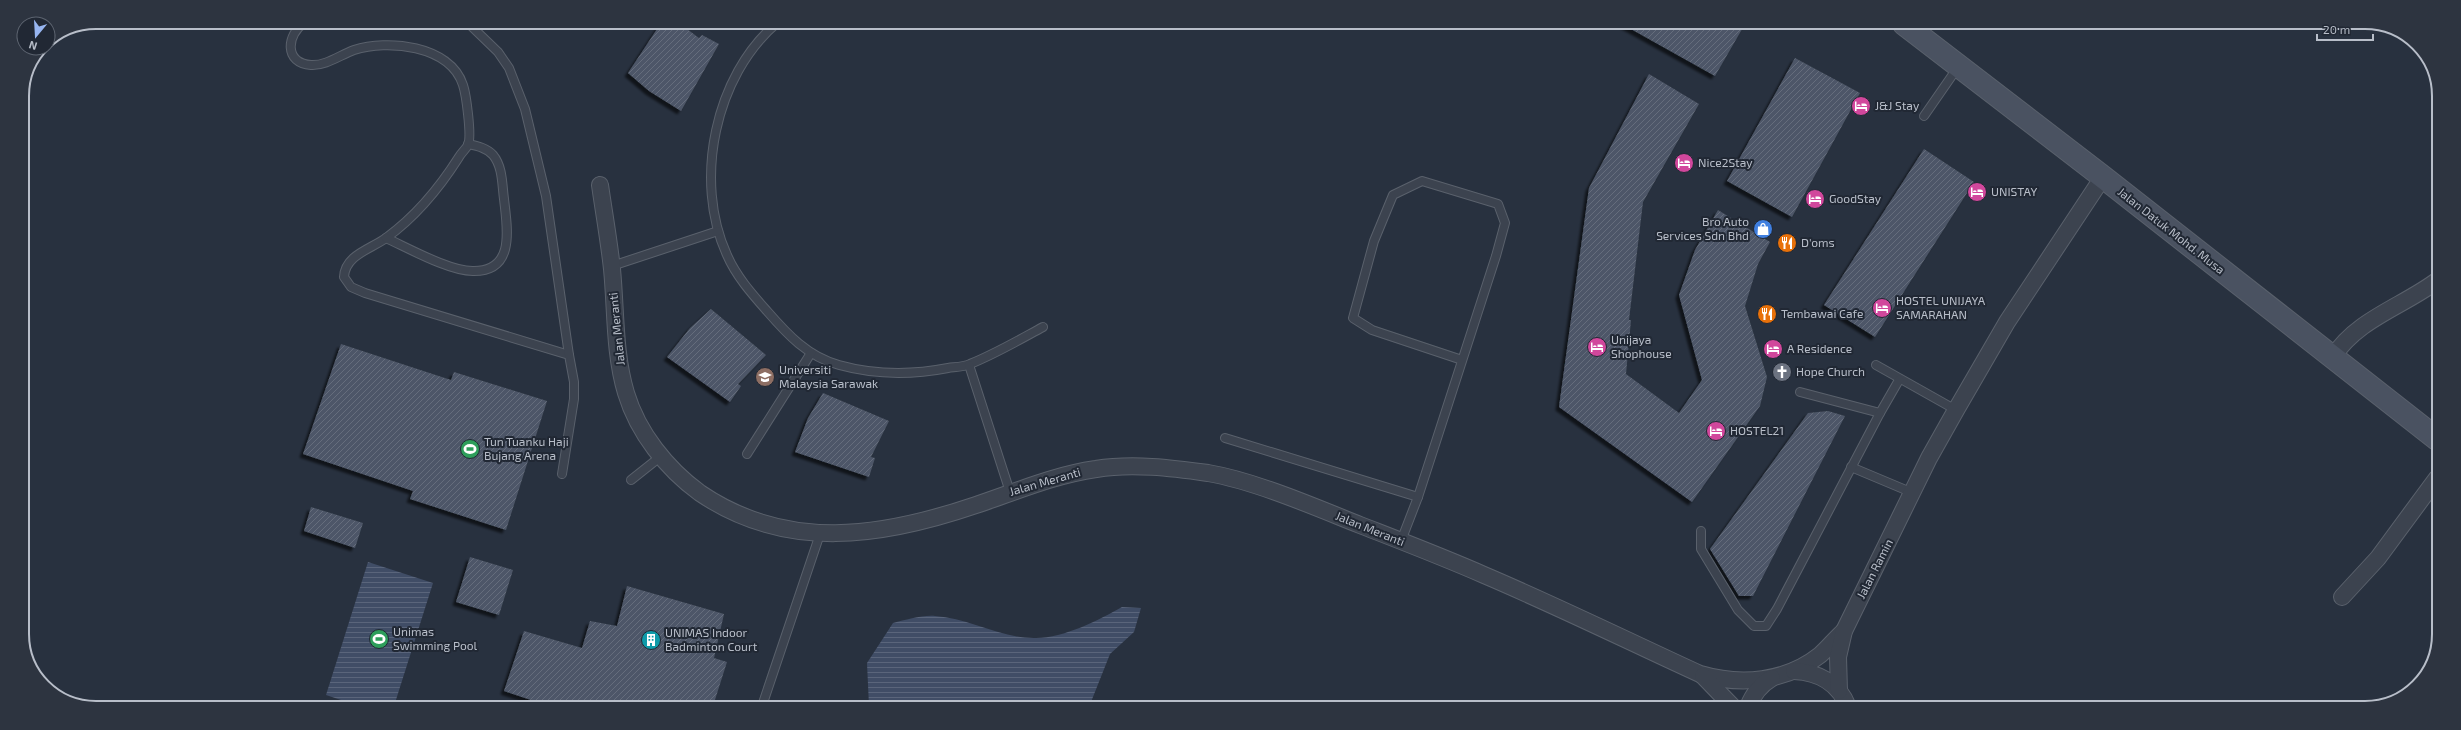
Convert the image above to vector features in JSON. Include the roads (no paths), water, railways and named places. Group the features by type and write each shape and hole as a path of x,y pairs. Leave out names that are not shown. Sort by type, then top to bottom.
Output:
{"street":[{"name":"Jalan Datuk Mohd. Musa","path":"1910,29 2103,177 2432,435"},
{"name":"Jalan Ramin","path":"1844,631 1956,410 2007,322 2103,177"},
{"name":"Jalan Meranti","path":"600,185 612,266 617,351 627,396 660,457 695,489 738,515 762,523 820,534 840,535 898,526 974,506 1010,492 1073,473 1100,468 1160,468 1210,474 1235,480 1314,507 1485,575 1700,674"},
{"path":"2333,357 2342,344 2365,324 2432,284"},
{"path":"2342,597 2378,558 2432,485"},
{"path":"1700,674 1735,682 1757,680 1794,671 1821,654 1844,631"},
{"path":"1839,691 1838,657 1844,631"},
{"path":"1794,671 1819,675 1839,691 1845,701"},
{"path":"1700,674 1727,701"},
{"path":"1750,701 1763,684 1777,675"}],"lane":[{"path":"296,29 292,34 290,48 297,59 308,64 321,64 354,50 387,45 402,45 426,51 443,60 453,69 462,83 467,102 468,144 433,193 407,221 386,238 346,265 344,276 350,287 569,355"},
{"path":"474,29 498,52 509,68 526,109 546,196 574,382 574,399 562,474"},
{"path":"772,29 752,51 737,72 720,119 712,169 714,215 727,256 748,289 791,338 811,353 838,365 872,372 919,373 968,365 1043,328"},
{"path":"1924,116 1958,66"},
{"path":"386,238 458,269 474,272 490,269 497,263 503,256 508,234 500,172 493,155 484,148 468,144"},
{"path":"1401,541 1418,497 1496,256 1505,222 1498,204 1422,181 1393,195 1374,241 1353,318 1372,330 1462,360"},
{"path":"612,266 718,231"},
{"path":"747,454 811,353"},
{"path":"968,365 1010,492"},
{"path":"1876,365 1899,380 1956,410"},
{"path":"1702,531 1701,549 1738,610 1754,626 1766,626 1777,610 1880,412 1899,380"},
{"path":"1800,392 1880,412"},
{"path":"1225,438 1418,497"},
{"path":"631,480 660,457"},
{"path":"1851,467 1910,500"},
{"path":"764,701 820,534"}],"water":[{"name":"Unimas Swimming Pool","path":"368,562 433,583 396,701 344,701 326,695"},
{"path":"1122,607 1141,608 1134,632 1110,654 1091,701 869,701 867,663 893,623 919,617 935,616 960,620 1011,635 1036,638 1069,632"}],"place":[{"name":"J&J Stay","path":"1861,106"},
{"name":"Nice2Stay","path":"1684,163"},
{"name":"UNISTAY","path":"1977,192"},
{"name":"GoodStay","path":"1815,199"},
{"name":"Bro Auto Services Sdn Bhd","path":"1763,229"},
{"name":"D'oms","path":"1787,243"},
{"name":"HOSTEL UNIJAYA SAMARAHAN","path":"1882,308"},
{"name":"Tembawai Cafe","path":"1767,314"},
{"name":"Unijaya Shophouse","path":"1597,347"},
{"name":"A Residence","path":"1773,349"},
{"name":"Hope Church","path":"1782,372"},
{"name":"Universiti Malaysia Sarawak","path":"765,377"},
{"name":"HOSTEL21","path":"1716,431"},
{"name":"Tun Tuanku Haji Bujang Arena","path":"470,449"},
{"name":"Unimas Swimming Pool","path":"379,639"},
{"name":"UNIMAS Indoor Badminton Court","path":"651,640"}]}
